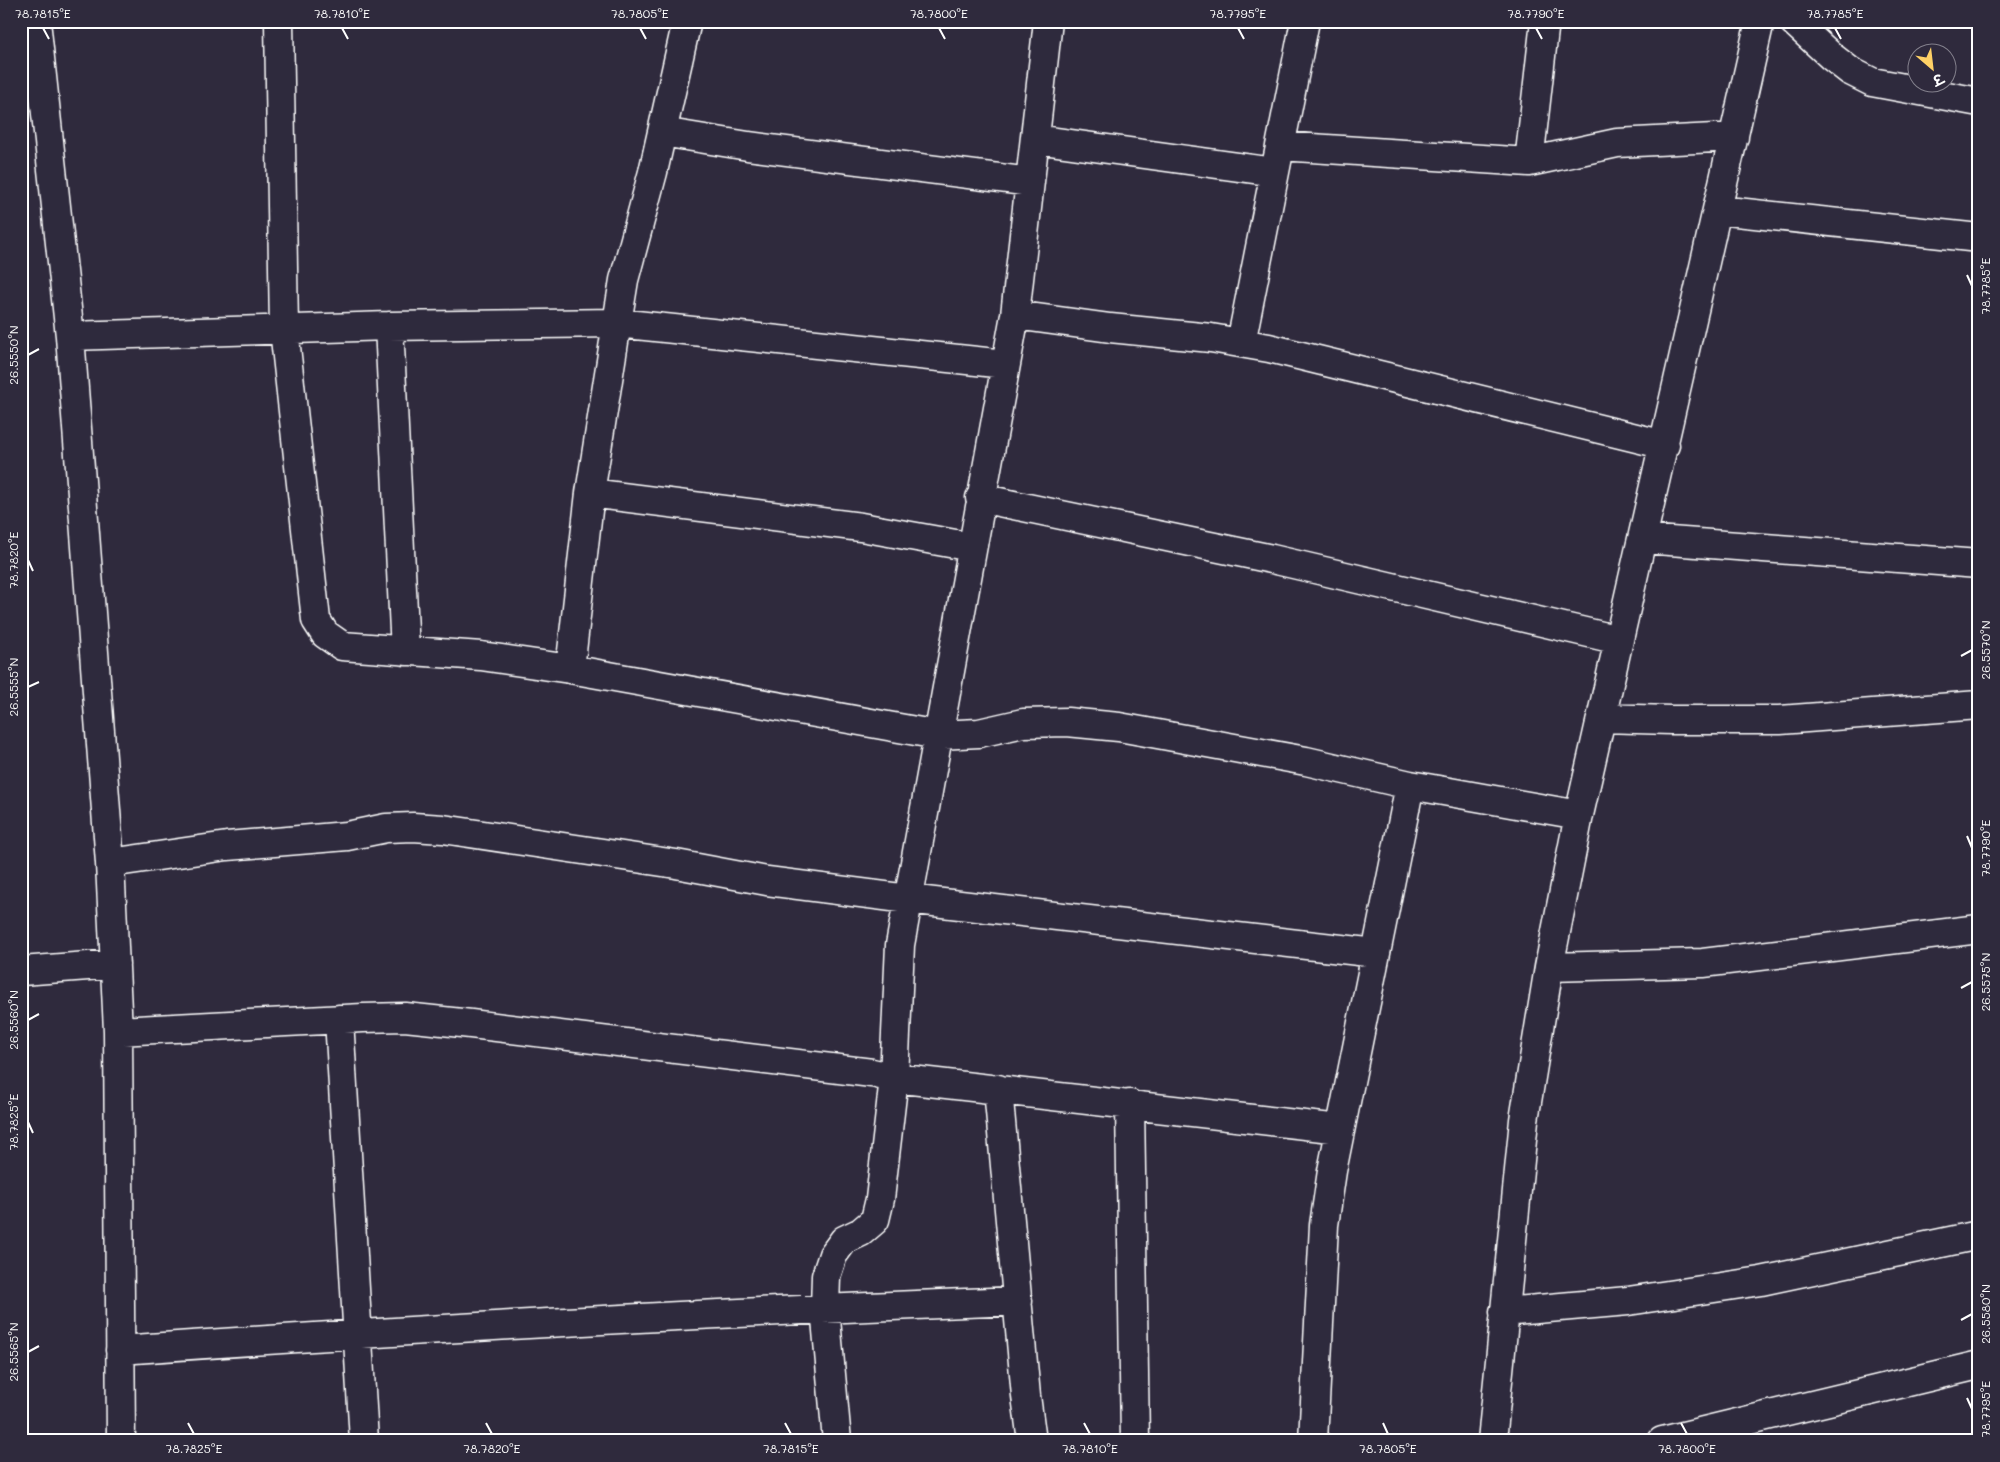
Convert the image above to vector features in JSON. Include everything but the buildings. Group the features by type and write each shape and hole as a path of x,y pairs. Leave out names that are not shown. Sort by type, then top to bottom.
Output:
{"street":[{"path":"36,21 70,336 110,863 118,1030 121,1441"},
{"path":"279,21 284,329 316,620 325,634 342,646 481,656 570,668 938,736 978,733 1023,724 1067,722 1119,727 1306,761 1410,785 1579,815"},
{"path":"570,668 590,493 616,323 624,280 662,132 687,21"},
{"path":"837,1441 825,1308 826,1276 833,1255 844,1240 861,1232 875,1220 880,1199 894,1078 898,975 908,900 1014,315 1048,21"},
{"path":"1240,343 1305,21"},
{"path":"1529,162 1545,21"},
{"path":"1492,1441 1524,1120 1549,967 1579,815 1760,21"},
{"path":"1793,21 1832,58 1850,71 1872,82 1979,102"},
{"path":"662,132 748,146 1030,182"},
{"path":"1280,146 1529,162 1617,143 1734,137"},
{"path":"1035,139 1275,172"},
{"path":"1718,210 1979,238"},
{"path":"1014,315 1110,328 1211,338 1269,348 1664,445"},
{"path":"70,336 389,326 616,323 1005,364"},
{"path":"389,326 405,651"},
{"path":"590,493 852,526 972,547"},
{"path":"980,498 1272,559 1619,640"},
{"path":"1643,540 1979,564"},
{"path":"1601,718 1780,720 1979,705"},
{"path":"1314,1441 1324,1225 1340,1129 1410,785"},
{"path":"110,863 227,846 347,836 386,828 443,829 666,863 767,881 908,900 1376,953"},
{"path":"1549,967 1704,963 1979,929"},
{"path":"21,971 115,964"},
{"path":"118,1030 339,1019 405,1018 471,1024 786,1062 872,1073 894,1078 1340,1129"},
{"path":"339,1019 364,1441"},
{"path":"998,1089 1032,1441"},
{"path":"1130,1104 1135,1441"},
{"path":"1504,1312 1628,1301 1761,1281 1979,1235"},
{"path":"120,1350 358,1334 825,1308 1018,1301"},
{"path":"1662,1441 1979,1365"}]}
